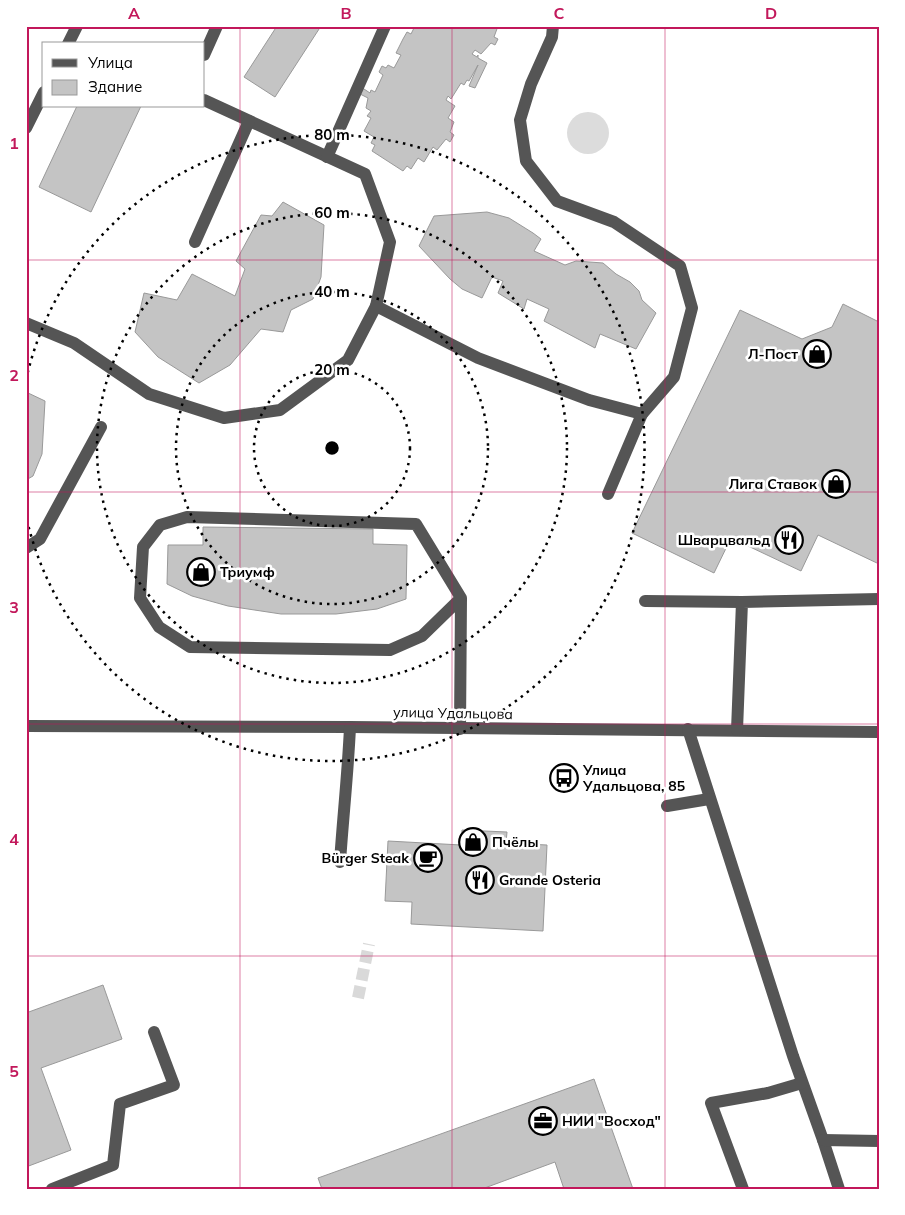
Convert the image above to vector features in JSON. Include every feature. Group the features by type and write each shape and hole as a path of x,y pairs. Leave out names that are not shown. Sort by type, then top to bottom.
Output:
{"street":[{"path":"69,42 77,26"},
{"path":"205,53 217,26"},
{"path":"327,157 385,26"},
{"path":"553,26 552,37 531,84 520,120 526,160 557,201 614,222 680,266 692,308 674,377 642,414 608,494"},
{"path":"26,128 42,96"},
{"path":"26,323 74,343 148,394 224,418 280,410 348,360 376,306 390,242 365,174 205,100"},
{"path":"195,242 249,121"},
{"path":"376,306 478,358 590,400 642,414"},
{"path":"26,548 40,539 101,427"},
{"path":"460,729 461,598 416,524 187,517 160,525 143,546 140,598 159,627 190,646 390,650 422,636 461,598"},
{"path":"645,601 742,602 879,599"},
{"path":"737,730 742,602"},
{"name":"улица Удальцова","path":"26,726 879,732"},
{"path":"340,862 348,780 350,727"},
{"path":"688,730 802,1084 839,1189"},
{"path":"667,806 709,799"},
{"path":"52,1189 84,1183 113,1165 120,1104 174,1085 154,1032"},
{"path":"743,1189 711,1103 802,1084"},
{"path":"823,1140 879,1141"}],"shaded area":[{"path":"588,112 603,118 609,133 603,148 588,154 573,148 567,133 573,118"}],"building":[{"path":"277,26 321,26 275,97 244,77"},
{"path":"415,26 498,26 494,37 498,39 495,45 491,43 481,54 475,50 472,54 477,57 478,55 478,58 487,63 475,88 469,86 478,65 469,81 467,80 464,85 461,83 451,99 448,96 446,100 455,106 448,118 454,122 450,132 454,135 450,142 446,139 437,150 433,147 424,162 418,158 411,169 407,166 403,171 372,151 375,145 371,143 374,137 364,131 371,118 367,116 371,111 366,108 368,98 358,93 361,87 370,93 371,90 375,92 383,75 379,72 382,66 386,68 388,65 394,68 401,55 396,53 403,39 407,32 411,34"},
{"path":"76,108 140,108 91,212 39,187"},
{"path":"283,202 324,225 321,277 313,299 291,310 283,332 261,329 230,365 199,383 158,357 135,332 144,293 177,300 192,274 235,296 245,269 236,261 261,215 272,216"},
{"path":"487,212 509,218 541,239 534,251 565,265 576,261 603,263 616,274 630,282 639,291 642,300 656,313 636,349 600,334 595,348 544,321 549,309 527,299 524,309 498,293 503,281 492,277 482,298 462,289 419,246 434,216"},
{"path":"843,304 879,322 879,564 818,535 801,571 731,538 714,573 632,533 740,310 802,339 832,327"},
{"path":"26,392 45,401 42,454 33,476 26,480"},
{"path":"203,527 373,529 373,544 407,545 406,599 377,609 336,614 281,614 228,606 192,596 167,584 168,545 203,545"},
{"path":"462,830 507,832 506,843 547,845 543,931 411,924 412,902 385,901 388,841 461,845"},
{"path":"103,985 122,1039 41,1068 71,1150 26,1167 26,1013"},
{"name":"НИИ \"Восход\"","path":"594,1079 633,1189 564,1189 555,1162 482,1189 322,1189 318,1178"}],"tunnel":[{"path":"358,998 369,944"}],"place":[{"name":"Л-Пост","path":"817,354"},
{"name":"Лига Ставок","path":"836,484"},
{"name":"Шварцвальд","path":"789,540"},
{"name":"Триумф","path":"201,572"},
{"name":"Улица Удальцова, 85","path":"564,778"},
{"name":"Пчёлы","path":"473,842"},
{"name":"Bürger Steak","path":"428,858"},
{"name":"Grande Osteria","path":"480,880"},
{"name":"НИИ \"Восход\"","path":"543,1121"}]}
